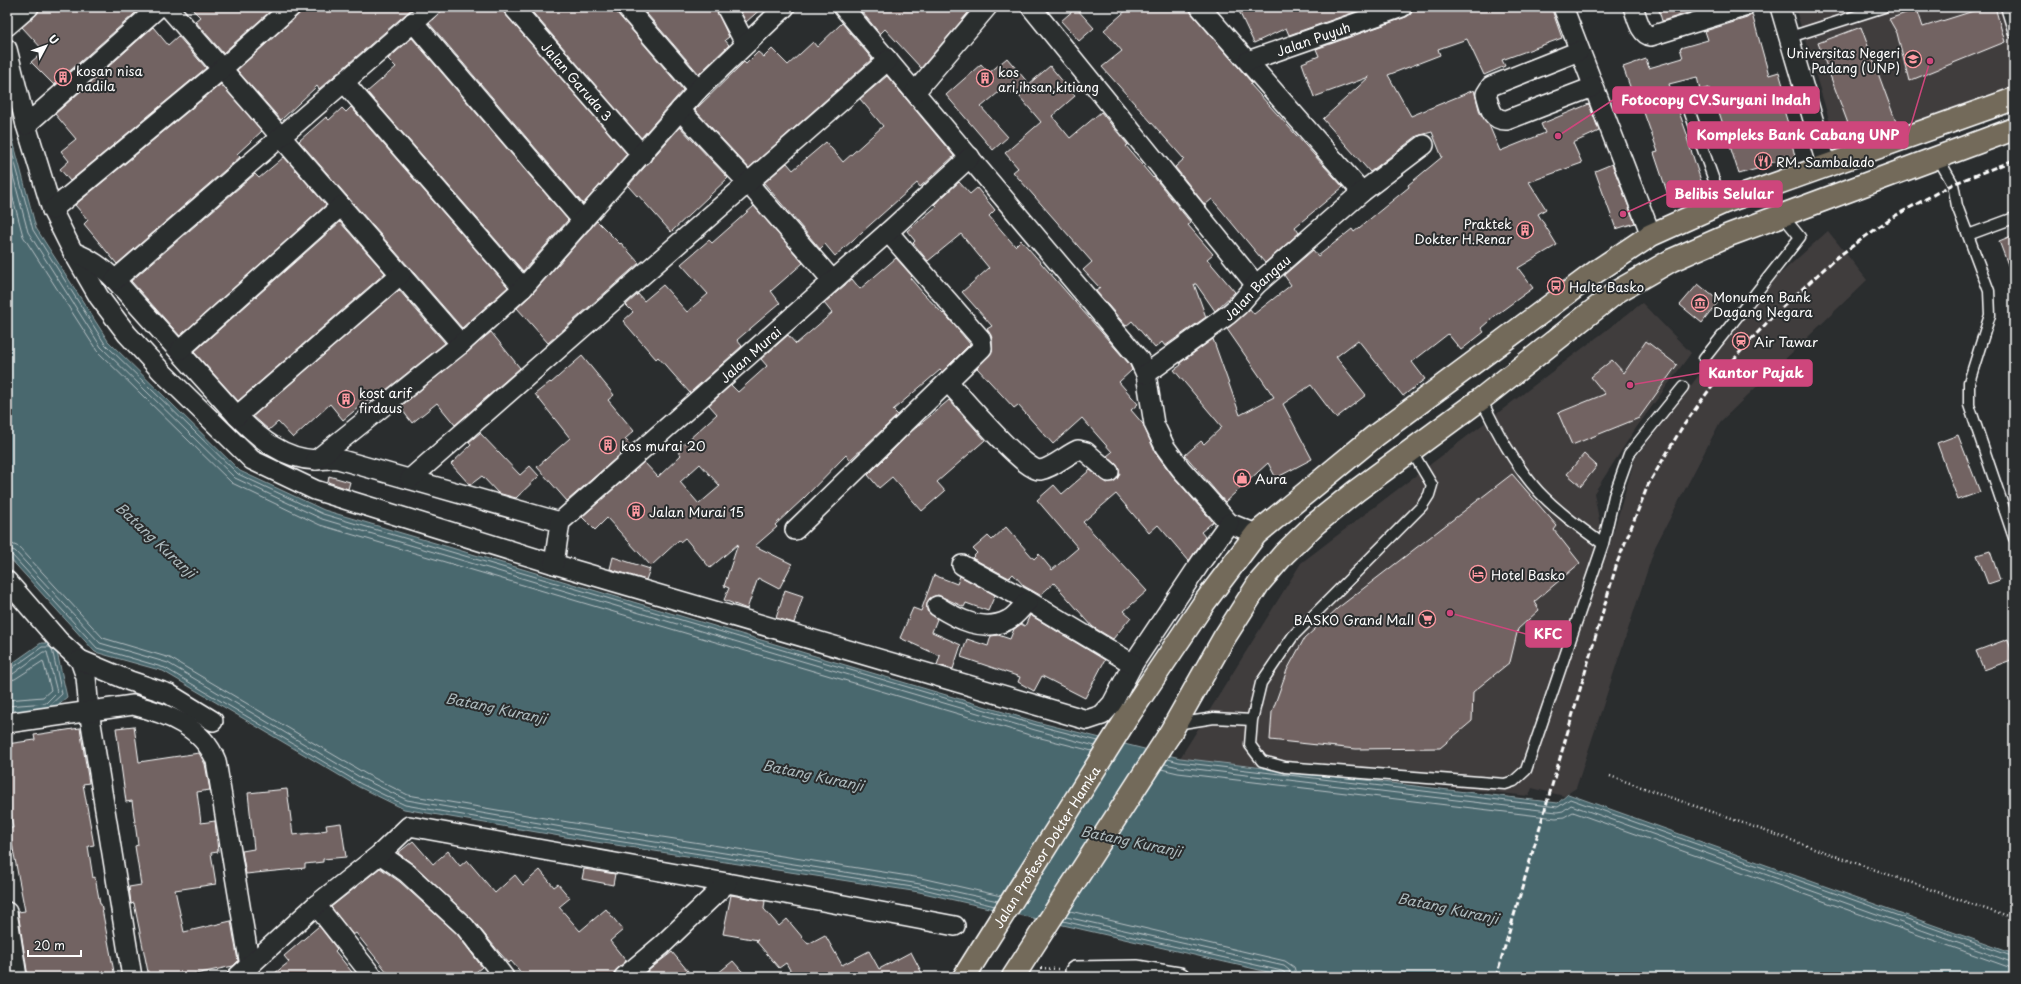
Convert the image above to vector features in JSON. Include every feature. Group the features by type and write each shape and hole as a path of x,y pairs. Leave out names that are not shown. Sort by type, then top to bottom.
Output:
{"main road":[{"name":"Jalan Profesor Dokter Hamka","path":"964,977 992,935 1128,716 1204,603 1256,534 1375,436 1597,271 1651,235 1722,203 2014,99"},
{"path":"1020,967 1171,729 1224,638 1264,577 1284,554 1315,524 1411,450 1482,399 1618,291 1672,260 1729,235 2014,129"}],"street":[{"path":"7,26 29,7"},
{"path":"26,125 159,7"},
{"path":"168,7 462,344"},
{"path":"52,210 222,69 291,7"},
{"path":"115,280 431,7"},
{"name":"Jalan Garuda 3","path":"513,7 642,155"},
{"path":"626,7 698,90"},
{"path":"726,7 745,43"},
{"path":"316,460 462,344 523,288 698,90 745,43 785,7"},
{"path":"843,7 1139,359 1146,374 1154,424 1165,447 1181,469 1229,523 1256,534"},
{"path":"1032,7 1256,285"},
{"path":"1200,7 1362,192"},
{"name":"Jalan Puyuh","path":"1248,61 1402,7"},
{"path":"1563,7 1651,235"},
{"path":"1633,7 1643,31 1647,36 1744,7"},
{"path":"1780,7 1790,37 1826,167"},
{"path":"915,92 977,11"},
{"path":"413,22 583,221"},
{"path":"7,48 26,125 52,210 73,252 99,297 127,334 162,372 252,460 315,490 554,564 1087,720 1102,715 1112,704 1133,664 1229,523"},
{"path":"1579,51 1491,86 1486,94 1494,117 1498,120 1507,120 1593,87"},
{"path":"410,479 888,60"},
{"path":"344,82 523,288"},
{"path":"680,110 748,183 832,280"},
{"name":"Jalan Bangau","path":"1146,374 1233,310 1256,285 1362,192 1424,145"},
{"name":"Jalan Murai","path":"560,522 888,232 970,157"},
{"path":"180,350 341,206"},
{"path":"795,530 982,348 981,339 888,232"},
{"path":"73,252 88,258 99,265 115,280 180,350 237,416 257,436 272,447 287,454 316,460 330,458 338,459 560,522 554,564"},
{"path":"237,416 401,274"},
{"path":"948,382 1014,453 1030,467 1037,470 1046,468 1078,450 1086,452 1109,472"},
{"path":"962,565 1028,601 1133,664"},
{"path":"7,582 59,641 80,660 130,681 169,694 213,721"},
{"path":"937,606 955,618 977,624 994,625 1009,620 1028,601"},
{"path":"80,660 86,677 89,711 132,977"},
{"path":"7,723 133,705 153,710 173,718 204,739 213,752 216,761 243,972"},
{"path":"243,972 316,905 380,854 409,826 727,883 955,926"},
{"path":"380,854 407,873 465,927 504,977"},
{"path":"624,977 662,944 727,883"},
{"path":"316,905 373,977"},
{"path":"7,912 17,977"},
{"path":"1075,971 1138,970 1180,977"}],"lane":[{"path":"1790,37 1884,7"},
{"path":"2006,7 2014,33"},
{"path":"1684,96 1722,203"},
{"path":"1938,158 1953,184 1957,206 1989,291 1990,315 1970,382 1969,405 2014,538"},
{"path":"1704,359 1800,237 1782,215"},
{"path":"1968,235 2014,218"},
{"path":"1411,450 1432,484 1429,495 1422,506 1293,636 1261,683 1252,720 1250,745 1262,761 1285,767 1505,784 1514,781 1526,770 1603,544 1614,496 1629,454 1683,387"},
{"path":"1482,399 1497,432 1513,460 1539,492 1568,519 1603,544"},
{"path":"1171,729 1214,718 1252,720"}],"path":[{"path":"1610,776 2014,919"},
{"path":"1020,967 1075,971"}],"shaded area":[{"name":"Universitas Negeri Padang (UNP)","path":"1795,7 2014,7 2014,86 1839,152"},
{"path":"1828,231 1867,280 1720,422 1655,547 1576,788 1564,796 1532,788 1529,796 1180,758 1301,563 1642,303 1691,353 1636,428 1594,493 1606,557 1635,458 1770,283"}],"water":[{"name":"Batang Kuranji","path":"7,118 36,228 108,341 240,471 324,510 1037,722 1180,758 1558,803 1568,794 2014,954 2014,977 1290,977 919,892 577,839 404,809 359,787 163,671 95,652 7,555"},
{"path":"41,643 55,643 67,697 49,712 7,715 7,667"}],"building":[{"path":"40,7 142,7 54,85 31,62 44,51 22,27 36,15"},
{"path":"190,7 275,7 223,53 195,21 200,17"},
{"path":"302,7 414,7 319,89 317,86 281,120 237,70 298,15"},
{"path":"442,7 502,7 505,14 627,154 583,204 429,23 438,15"},
{"path":"528,7 615,7 618,14 683,90 641,138"},
{"path":"641,7 715,7 729,37 725,40 729,45 699,74"},
{"path":"738,7 763,7 746,22"},
{"path":"858,7 973,7 921,68 885,29 880,34"},
{"path":"1130,7 1189,7 1192,14 1252,83 1250,84 1343,187 1295,227 1299,233 1265,263 1212,199 1205,205 1175,167 1184,159 1102,67 1122,51 1104,30"},
{"path":"1237,7 1369,7 1289,35 1286,28 1254,43"},
{"path":"1413,7 1551,7 1562,38 1502,60 1505,66 1484,75 1467,39 1438,49 1440,55 1388,75 1411,116 1474,90 1480,113 1489,125 1500,151 1545,133 1541,124 1589,104 1599,131 1573,143 1582,163 1529,182 1546,209 1538,214 1557,245 1518,268 1533,288 1481,328 1484,332 1461,350 1448,334 1412,362 1425,379 1403,396 1358,340 1336,357 1366,395 1336,418 1311,385 1283,404 1312,459 1276,478 1268,463 1225,502 1185,455 1201,441 1204,444 1222,427 1174,370 1181,365 1180,363 1213,339 1240,415 1274,397 1227,329 1250,309 1254,314 1291,285 1284,275 1313,250 1318,256 1352,229 1354,232 1409,187 1408,185 1442,157 1432,132 1417,136 1370,172 1323,119 1369,77 1314,97 1302,63 1319,56 1316,49 1406,17 1411,14"},
{"path":"1658,7 1707,7 1662,21"},
{"path":"1986,7 1995,7 2005,42 1909,81 1897,33 1889,19 1917,9 1923,27"},
{"path":"1076,8 1094,28 1079,41 1061,21"},
{"path":"1752,14 1769,75 1779,72 1784,89 1778,91 1791,133 1795,157 1770,163 1771,165 1739,174 1717,106 1713,107 1709,88 1700,90 1697,77 1669,84 1688,137 1687,138 1706,196 1672,207 1654,153 1658,152 1637,93 1633,95 1623,67 1646,59 1649,68 1683,58 1680,48 1708,40 1705,31 1747,18"},
{"path":"842,23 872,59 749,168 695,110 744,62 746,64 758,52 764,57 772,49 788,65 813,42 817,47"},
{"path":"153,27 168,45 178,36 206,68 70,181 60,169 69,161 61,151 76,139 55,114"},
{"path":"1861,27 1896,122 1853,137 1818,43"},
{"path":"412,38 568,220 523,271 367,92 396,67 388,59"},
{"path":"1007,58 1029,84 1050,66 1075,96 1052,116 1070,138 1101,112 1128,145 1126,146 1153,178 1154,177 1191,223 1188,225 1213,254 1207,259 1235,292 1215,311 1196,284 1194,284 1206,317 1165,346 1162,342 1155,348 1132,321 1126,326 1096,291 1100,288 1083,270 1092,262 1013,172 1018,168 1005,153 1041,122 1014,90 1011,93 1005,87 981,107 1008,137 993,150 946,95 981,64 989,73"},
{"path":"887,76 954,156 920,187 917,183 835,256 825,244 820,249 764,183 787,163 793,170 826,142 843,162 883,126 860,99"},
{"path":"221,84 262,131 237,154 240,157 117,264 84,224 88,220 75,205"},
{"path":"351,107 508,287 462,328 299,141 326,117 329,120 342,108 346,112"},
{"path":"680,127 728,178 671,232 628,186"},
{"path":"284,157 326,205 180,336 131,281 255,174 259,178"},
{"path":"1612,164 1635,223 1616,229 1595,171"},
{"path":"959,182 970,194 977,188 995,210 989,216 1015,246 1021,240 1130,365 1132,370 1119,382 1138,404 1131,410 1143,424 1155,452 1172,475 1213,522 1201,532 1205,537 1189,561 1158,525 1149,533 1116,494 1083,522 1147,591 1124,611 1131,617 1113,639 1093,627 1054,583 1040,595 1024,586 1013,574 1009,578 972,558 977,553 973,549 988,536 992,540 1006,527 1034,559 1039,554 1052,570 1078,548 1037,500 1054,485 1062,494 1090,470 1107,483 1117,479 1120,474 1116,464 1107,456 1112,452 1082,418 1053,444 1018,405 1014,408 977,368 992,351 992,338 987,329 992,326 962,292 989,268 961,234 928,261 913,243 915,241 907,231 937,206 935,204"},
{"path":"754,206 803,263 771,291 780,303 737,340 742,346 690,393 658,357 656,359 623,321 633,312 626,305 638,294 644,301 663,285 687,312 708,294 681,264 709,240 712,243"},
{"path":"597,221 620,244 621,243 639,263 548,343 517,308 531,295"},
{"path":"340,222 385,273 238,401 194,352"},
{"path":"2014,235 2014,278 2013,278 1999,241"},
{"path":"896,258 912,276 910,278 943,314 944,313 970,344 942,372 940,370 893,410 898,415 850,460 846,455 775,525 777,527 755,546 792,564 779,589 758,578 747,609 724,600 729,588 724,586 738,544 710,568 685,538 680,542 679,540 651,566 607,518 595,530 582,517 644,462 658,477 681,455 677,450 717,414 709,405 731,385 738,392 767,366 761,359 788,335 796,344 832,313 824,303 852,279 860,289","holes":["700,464 720,486 699,504 680,482"]},
{"name":"Monumen Bank Dagang Negara","path":"1698,284 1719,301 1702,323 1680,305"},
{"path":"399,290 445,343 371,402 369,399 343,420 330,404 293,438 278,422 269,430 253,416"},
{"path":"491,332 520,368 455,425 437,403 412,423 400,407"},
{"path":"1646,341 1677,365 1639,418 1572,445 1558,413 1605,394 1591,377 1612,360 1624,373"},
{"path":"582,356 614,395 608,400 634,431 625,439 631,445 567,501 537,467 570,438 535,394 550,382 551,383"},
{"path":"949,400 985,440 937,482 945,491 922,511 892,477 879,488 868,475 912,431"},
{"path":"480,433 520,475 530,466 539,476 516,498 498,493 482,476 470,485 451,464 471,445 469,442"},
{"path":"1958,435 1980,492 1958,500 1937,443"},
{"path":"1584,454 1597,466 1581,486 1567,474"},
{"name":"BASKO Grand Mall","path":"1512,474 1557,526 1554,530 1580,563 1534,602 1539,610 1518,629 1510,662 1473,692 1472,721 1440,748 1356,749 1270,740 1272,712 1287,670 1304,639 1338,608"},
{"path":"329,476 350,482 348,489 328,482"},
{"path":"1990,551 2000,580 1988,584 1977,555"},
{"path":"613,557 650,569 646,580 610,569"},
{"path":"934,575 957,584 960,576 995,595 988,611 966,603 964,607 938,595 932,597 928,601 927,611 937,619 932,632 961,645 953,669 937,665 940,656 900,638 913,608 921,611"},
{"path":"785,590 803,596 794,623 776,618"},
{"path":"1030,615 1105,660 1085,698 1042,676 1034,691 1018,682 1020,677 961,657 967,639 988,646 991,636 998,635 1010,639 1014,629 1021,624 1025,626"},
{"path":"2008,639 2014,659 1984,670 1976,651"},
{"path":"134,726 139,762 199,753 205,764 210,790 197,792 201,823 215,821 218,852 211,853 216,884 175,890 184,932 231,921 238,961 233,966 191,975 191,977 149,977 134,903 131,904 129,887 141,885 135,846 138,845 132,801 126,802 116,728"},
{"path":"80,728 89,783 83,784 94,845 88,846 93,878 95,877 115,977 28,977 18,912 25,911 9,828 13,828 7,791 7,744 35,740 34,735"},
{"path":"287,789 293,835 321,832 327,830 326,825 341,823 346,857 323,859 323,862 305,864 305,868 246,874 242,851 254,849 248,793"},
{"path":"413,841 433,864 448,851 460,866 467,860 495,893 515,875 523,885 540,870 554,887 558,884 570,898 559,907 580,931 606,909 623,930 610,941 626,961 617,969 613,977 525,977 511,961 509,963 472,919 414,865 398,853"},
{"path":"380,868 400,882 457,934 482,967 470,977 391,977 356,933 353,935 331,907"},
{"path":"584,869 615,874 613,885 582,879"},
{"path":"731,895 765,901 764,909 779,926 787,919 808,944 825,935 842,965 869,951 879,969 911,952 924,977 794,977 786,963 779,968 756,941 758,940 723,934"},
{"path":"319,926 337,949 335,951 356,977 270,977 289,962 284,956"},
{"path":"672,952 693,977 641,977 659,962"},
{"path":"733,961 747,977 713,977"}],"railway":[{"path":"1496,977 1617,563 1648,485 1681,429 1717,379 1747,344 1775,314 1836,258 1891,218 1953,184 2014,160"}],"place":[{"name":"Universitas Negeri Padang (UNP)","path":"1913,59"},
{"name":"Kompleks Bank Cabang UNP","path":"1930,61"},
{"name":"kosan nisa nadila","path":"63,77"},
{"name":"kos ari,ihsan,kitiang","path":"985,78"},
{"name":"Fotocopy CV.Suryani Indah","path":"1558,136"},
{"name":"RM. Sambalado","path":"1763,161"},
{"name":"Belibis Selular","path":"1623,214"},
{"name":"Praktek Dokter H.Renar","path":"1525,230"},
{"name":"Halte Basko","path":"1556,286"},
{"name":"Monumen Bank Dagang Negara","path":"1700,303"},
{"name":"Air Tawar","path":"1741,341"},
{"name":"Kantor Pajak","path":"1630,385"},
{"name":"kost arif firdaus","path":"346,399"},
{"name":"kos murai 20","path":"608,445"},
{"name":"Aura","path":"1242,478"},
{"name":"Jalan Murai 15","path":"636,511"},
{"name":"Hotel Basko","path":"1478,574"},
{"name":"KFC","path":"1450,613"},
{"name":"BASKO Grand Mall","path":"1427,619"}]}
